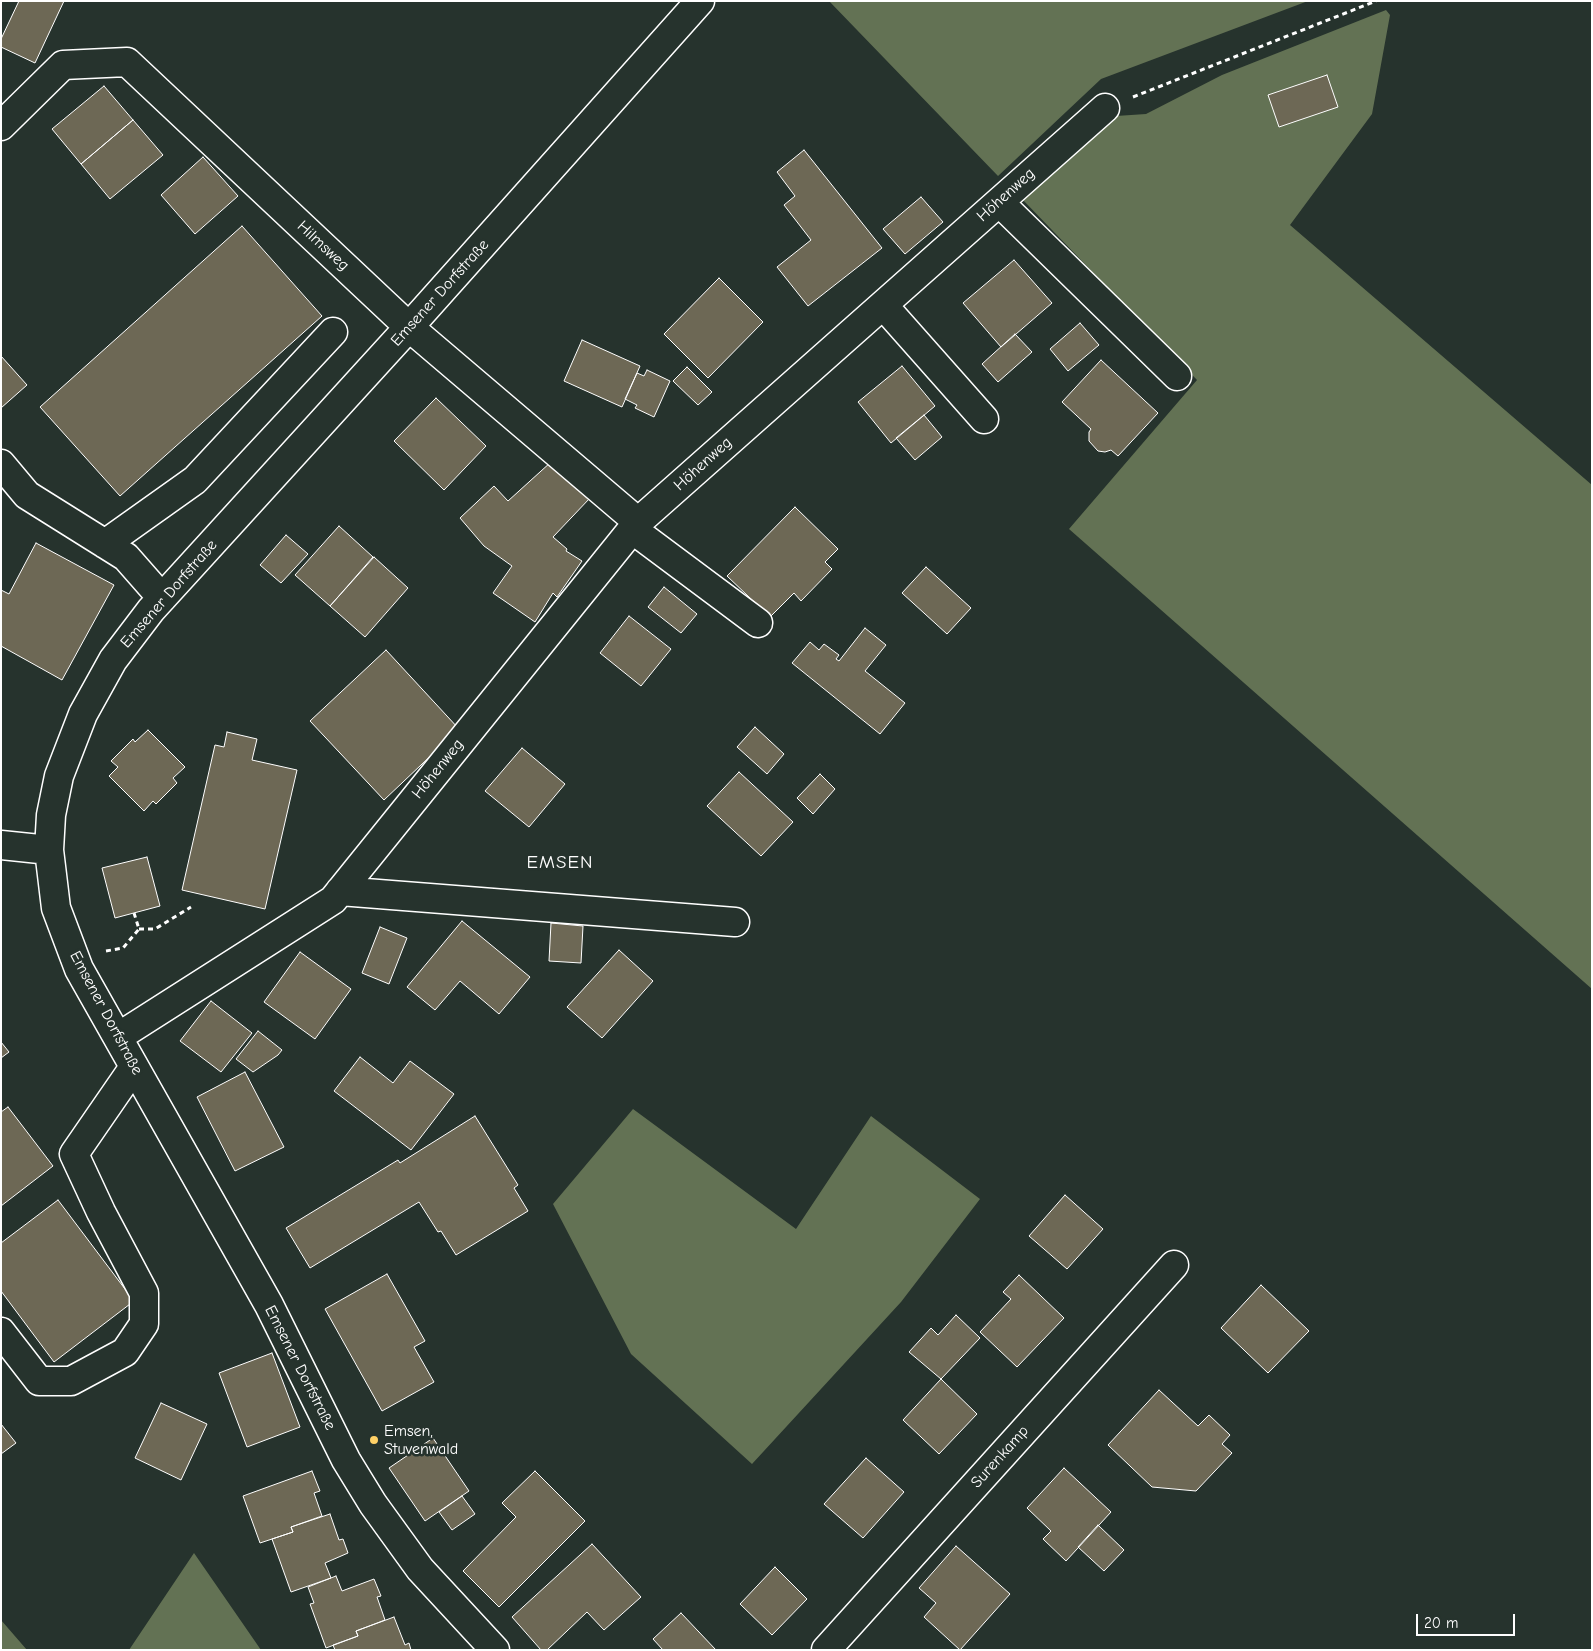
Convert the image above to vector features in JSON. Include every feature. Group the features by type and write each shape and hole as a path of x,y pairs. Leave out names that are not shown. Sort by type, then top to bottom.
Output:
{"street":[{"name":"Emsener Dorfstraße","path":"495,1650 420,1569 373,1504 346,1460 269,1306 79,969 56,908 49,850 51,815 59,776 82,714 113,660 162,598 409,327 700,1"},
{"name":"Hilmsweg","path":"1,126 63,65 127,62 409,327 635,525 758,623"},
{"name":"Höhenweg","path":"118,1037 333,900 635,525 1105,108"},
{"path":"998,202 1177,376"},
{"path":"883,305 984,419"},
{"path":"105,544 195,480 333,332"},
{"path":"1,464 27,495 126,557 162,598"},
{"path":"1,845 49,850"},
{"path":"340,891 735,922"},
{"path":"1,1332 39,1381 71,1381 125,1352 144,1324 144,1293 101,1212 74,1154 134,1067"},
{"name":"Surenkamp","path":"826,1650 1174,1265"}],"path":[{"path":"1105,108 1376,1"},
{"path":"74,957 123,948 139,929 155,929 191,907"},
{"path":"134,913 139,929"}],"green space":[{"path":"829,1 1308,1 1101,79 998,176"},
{"path":"1386,10 1390,15 1372,114 1290,225 1592,485 1592,989 1069,529 1197,380 1022,199 1116,116 1146,114 1222,75"},
{"path":"633,1109 796,1229 871,1116 980,1199 901,1302 752,1464 631,1354 553,1204"},
{"path":"194,1553 261,1650 129,1650"},
{"path":"1,1620 27,1650 1,1650"}],"building":[{"path":"19,1 64,1 35,63 1,47 1,39"},
{"path":"1327,75 1338,107 1279,127 1268,95"},
{"path":"104,86 133,120 81,164 52,129"},
{"path":"133,120 163,155 110,199 81,164"},
{"path":"804,150 882,248 808,306 777,267 811,240 784,205 795,196 777,172"},
{"path":"203,157 238,196 195,234 161,195"},
{"path":"921,197 943,222 905,254 883,229"},
{"path":"242,226 322,316 120,496 40,407"},
{"path":"1014,260 1052,303 1001,347 963,303"},
{"path":"719,278 763,322 708,378 664,334"},
{"path":"1080,323 1099,345 1068,371 1050,349"},
{"path":"1015,334 1032,352 998,382 982,364"},
{"path":"582,340 640,366 622,407 564,381"},
{"path":"1,356 27,385 1,408"},
{"path":"1101,360 1158,413 1118,456 1111,450 1105,452 1098,451 1089,441 1091,429 1062,402"},
{"path":"902,366 935,406 891,443 858,402"},
{"path":"687,367 712,392 698,405 673,381"},
{"path":"647,370 670,381 654,417 635,408 637,405 625,399 637,373 644,376"},
{"path":"436,398 486,446 444,490 394,441"},
{"path":"924,415 942,437 915,460 896,438"},
{"path":"551,462 590,498 553,537 567,549 566,551 582,561 557,597 553,593 535,622 493,593 512,566 484,546 460,518 494,486 508,501"},
{"path":"795,507 838,549 825,562 832,569 801,601 794,593 770,617 727,576"},
{"path":"339,526 373,557 330,606 295,575"},
{"path":"286,535 308,554 281,583 260,565"},
{"path":"36,543 114,585 62,680 1,646 1,590 9,594"},
{"path":"374,557 408,588 365,637 330,606"},
{"path":"926,567 971,608 947,634 902,593"},
{"path":"664,587 697,614 681,633 648,607"},
{"path":"629,616 671,649 641,686 600,653"},
{"path":"865,628 886,645 865,671 905,703 880,734 792,663 810,642 819,650 824,644 839,655 836,659 839,661"},
{"path":"386,650 459,729 384,800 310,721"},
{"path":"755,727 784,754 767,774 737,747"},
{"path":"148,730 185,767 173,778 177,783 156,804 153,801 144,811 109,776 118,767 111,761 133,739 135,742"},
{"path":"227,732 257,739 252,760 297,770 265,909 182,890 215,745 224,747"},
{"path":"522,748 565,784 529,827 485,791"},
{"path":"739,772 793,822 761,856 707,806"},
{"path":"820,774 835,789 813,814 797,798"},
{"path":"147,857 160,906 115,918 102,868"},
{"path":"462,921 530,977 499,1014 460,981 435,1010 407,987"},
{"path":"551,923 583,926 581,963 549,961"},
{"path":"380,927 407,938 389,984 362,973"},
{"path":"619,950 653,981 602,1038 567,1007"},
{"path":"300,952 351,989 315,1039 264,1002"},
{"path":"211,1001 252,1033 221,1072 180,1041"},
{"path":"258,1031 282,1050 278,1055 253,1072 236,1059"},
{"path":"1,1042 9,1052 1,1058"},
{"path":"360,1057 393,1083 410,1061 454,1094 411,1150 334,1091"},
{"path":"245,1072 284,1147 235,1171 197,1097"},
{"path":"8,1107 53,1166 1,1206 1,1112"},
{"path":"475,1116 518,1185 514,1188 528,1211 456,1255 441,1231 438,1232 419,1202 310,1268 286,1228 398,1160 400,1163"},
{"path":"1065,1195 1103,1229 1067,1269 1029,1236"},
{"path":"58,1200 134,1301 54,1362 1,1291 1,1243"},
{"path":"387,1274 425,1341 414,1347 434,1382 382,1411 325,1309"},
{"path":"1019,1275 1064,1318 1017,1367 980,1332 1011,1299 1003,1292"},
{"path":"1261,1285 1309,1331 1268,1373 1221,1328"},
{"path":"956,1315 980,1338 941,1379 909,1352 931,1328 938,1335"},
{"path":"272,1353 300,1427 247,1447 219,1373"},
{"path":"941,1379 977,1414 939,1454 903,1420"},
{"path":"1159,1390 1198,1426 1209,1415 1230,1435 1222,1444 1232,1453 1196,1491 1152,1487 1108,1445"},
{"path":"161,1403 207,1424 181,1480 135,1458"},
{"path":"1,1424 16,1443 1,1454"},
{"path":"433,1438 469,1491 425,1521 389,1468"},
{"path":"866,1458 904,1492 863,1538 824,1504"},
{"path":"1064,1468 1111,1512 1066,1561 1043,1539 1051,1531 1027,1508"},
{"path":"312,1471 320,1491 314,1493 322,1516 291,1527 293,1532 260,1543 243,1496"},
{"path":"535,1471 585,1521 499,1607 463,1571 516,1517 502,1503"},
{"path":"462,1496 475,1514 452,1530 439,1512"},
{"path":"330,1514 339,1540 343,1539 348,1553 325,1563 331,1578 291,1592 272,1539 293,1532 291,1527"},
{"path":"1098,1525 1124,1550 1104,1571 1078,1547"},
{"path":"592,1544 641,1597 604,1630 587,1612 547,1650 541,1650 512,1617"},
{"path":"956,1546 1010,1594 960,1650 924,1617 936,1603 919,1588"},
{"path":"775,1567 807,1599 772,1635 740,1604"},
{"path":"336,1576 342,1591 374,1579 381,1596 377,1597 385,1620 356,1631 358,1636 326,1648 310,1604 314,1603 308,1587"},
{"path":"681,1613 716,1650 663,1650 653,1639"},
{"path":"394,1617 405,1645 409,1643 411,1650 335,1650 333,1645 358,1636 356,1631"}],"place":[{"name":"Emsen, Stuvenwald","path":"374,1440"}],"district":[{"name":"EMSEN","path":"560,863"}]}
